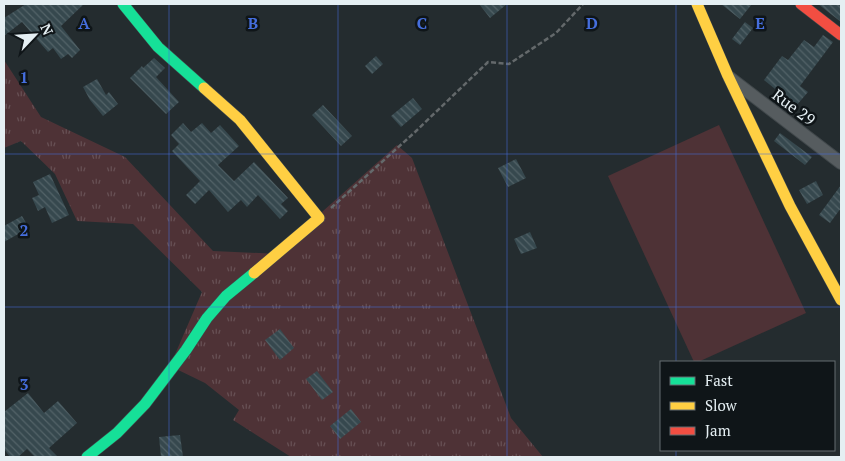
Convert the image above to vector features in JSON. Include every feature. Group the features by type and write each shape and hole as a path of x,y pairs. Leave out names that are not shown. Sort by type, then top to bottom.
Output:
{"street":[{"path":"697,4 728,76 790,206 841,300"},
{"path":"801,4 841,35"},
{"path":"87,457 117,433 145,404 226,296 320,218 240,120 158,47 127,5"},
{"name":"Rue 29","path":"728,76 841,163"}],"path":[{"path":"320,218 415,132 488,62 510,64 556,33 583,4"}],"green space":[{"path":"4,60 41,117 125,157 213,251 279,254 313,220 397,145 412,158 511,418 543,457 291,457 233,420 239,410 205,383 170,366 202,292 133,224 77,221 55,174 21,141 4,148"},
{"path":"719,125 806,313 700,361 694,361 608,176"}],"building":[{"path":"26,4 84,4 61,26 80,50 72,58 68,54 61,59 53,48 48,52 22,22 4,36 4,18"},
{"path":"479,4 507,4 490,18"},
{"path":"721,4 752,4 740,19"},
{"path":"818,4 841,4 841,22"},
{"path":"745,22 753,28 740,45 732,39"},
{"path":"823,35 833,42 800,86 808,92 796,106 764,80 782,56 788,60 804,40 814,47"},
{"path":"376,56 383,64 372,74 365,66"},
{"path":"154,58 165,68 156,77 179,102 166,114 130,78 142,66 143,68"},
{"path":"97,79 106,95 109,92 118,104 103,116 90,100 83,87"},
{"path":"413,98 422,109 401,127 391,116"},
{"path":"323,105 352,136 341,146 312,115"},
{"path":"183,123 191,132 202,123 211,133 220,125 239,146 218,165 234,181 254,162 288,198 281,204 288,211 280,219 258,195 247,207 241,200 228,212 209,190 195,204 186,195 200,181 172,151 179,144 171,135"},
{"path":"780,133 812,157 805,165 774,141"},
{"path":"516,159 526,178 508,187 498,168"},
{"path":"50,174 69,215 52,223 45,207 38,211 32,198 39,195 33,182"},
{"path":"816,181 823,195 807,204 799,190"},
{"path":"841,185 841,208 830,223 819,215"},
{"path":"22,216 29,228 4,242 4,226"},
{"path":"530,232 537,248 521,254 514,239"},
{"path":"280,329 294,348 280,360 265,340"},
{"path":"317,371 333,392 322,400 306,379"},
{"path":"28,393 44,413 58,401 77,423 49,448 58,457 35,457 27,449 18,457 10,457 4,449 4,412"},
{"path":"351,409 361,422 340,439 330,426"},
{"path":"180,435 183,457 161,457 159,437"}],"traffic: fast":[{"path":"123,4 158,47 204,88"},
{"path":"87,457 117,433 145,404 186,350 207,318 226,296 254,273"}],"traffic: slow":[{"path":"697,4 728,76 790,206 841,300"},
{"path":"204,88 240,120 319,218 254,273"}],"traffic: jam":[{"path":"801,4 841,35"}]}
